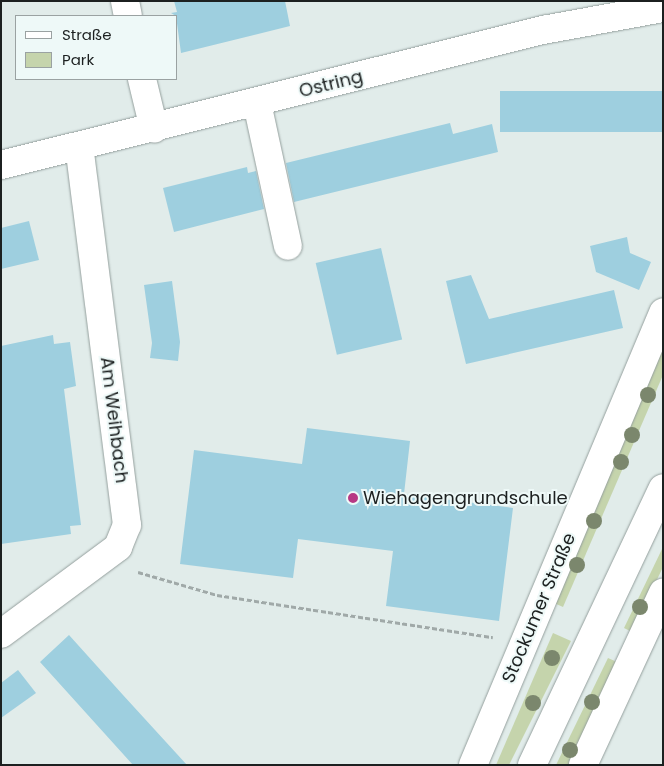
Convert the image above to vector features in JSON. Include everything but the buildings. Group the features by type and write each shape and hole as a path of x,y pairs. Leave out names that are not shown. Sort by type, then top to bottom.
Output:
{"street":[{"path":"124,1 128,15"},
{"name":"Ostring","path":"1,165 154,129 543,30 663,8"},
{"path":"142,80 154,129"},
{"path":"257,103 288,246"},
{"name":"Am Weihbach","path":"1,634 118,546 126,525 79,147"},
{"name":"Stockumer Straße","path":"473,765 663,312"},
{"path":"532,765 663,488"},
{"path":"583,765 663,593"}],"path":[{"path":"99,561 217,595 525,640"}],"green space":[{"path":"663,345 663,375 563,607 554,603"},
{"path":"663,547 663,567 632,632 624,628"},
{"path":"553,633 571,641 509,765 496,765"},
{"path":"608,658 617,662 569,765 556,765"}],"place":[{"name":"Wiehagengrundschule","path":"353,498"}]}
